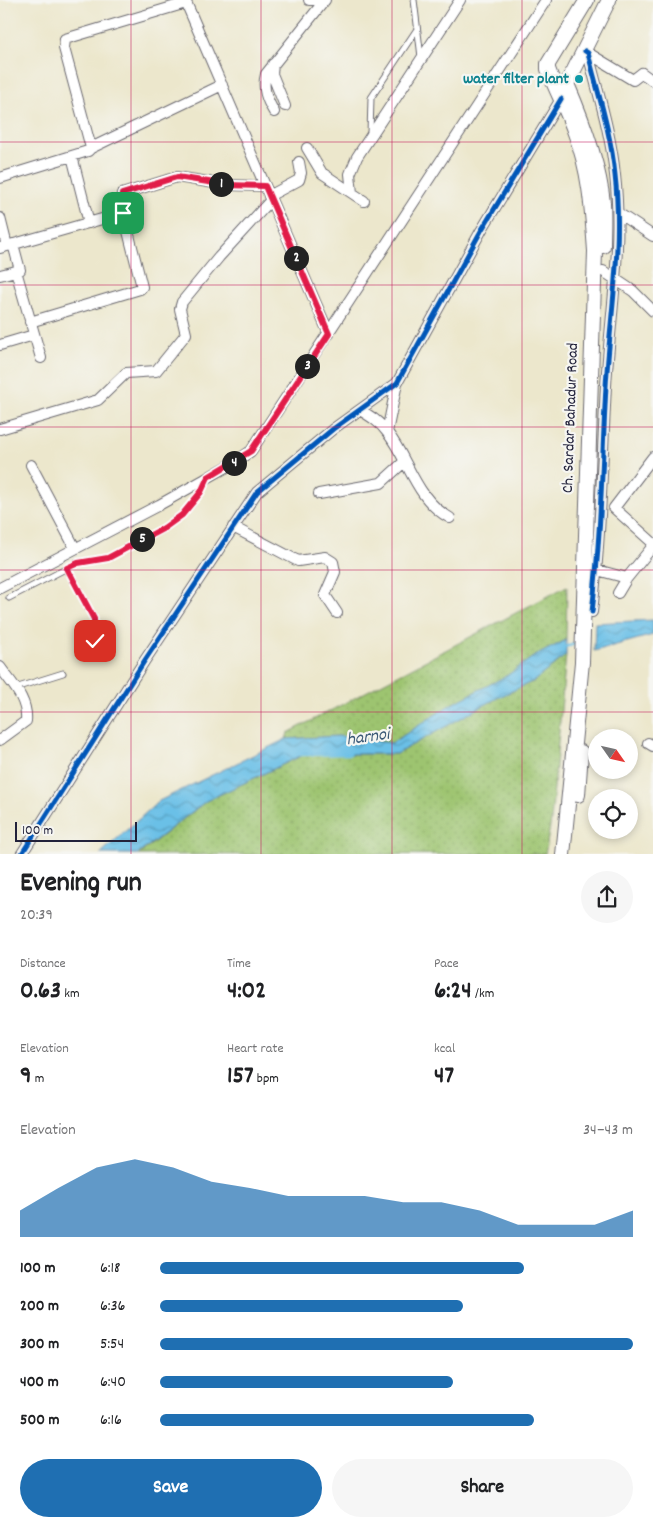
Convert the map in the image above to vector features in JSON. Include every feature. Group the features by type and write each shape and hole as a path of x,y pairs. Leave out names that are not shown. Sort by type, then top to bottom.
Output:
{"main road":[{"name":"Ch. Sardar Bahadur Road","path":"587,0 548,64 548,69 576,134 593,203 594,251 588,621"},
{"path":"561,99 567,84 586,52 609,0"},
{"name":"Ch. Sardar Bahadur Road","path":"567,84 580,114 598,178 603,203 609,274 576,815 572,844 568,854"},
{"name":"Ch. Sardar Bahadur Road","path":"563,854 586,660"}],"street":[{"path":"274,112 263,84 266,74 325,0 309,0"},
{"path":"352,193 350,174 370,138 460,0"},
{"path":"0,588 208,477 251,451 546,0"},
{"path":"91,148 64,48 65,39 185,2 329,334"},
{"path":"586,52 633,80 642,73 653,81"},
{"path":"586,52 612,151 618,213 609,274 614,299 606,385 602,514 597,570 588,621"},
{"path":"273,64 272,74 285,106"},
{"path":"0,178 72,156 222,85"},
{"path":"387,432 397,383 481,231 561,99"},
{"path":"307,148 322,173 364,201"},
{"path":"72,156 89,223"},
{"path":"0,429 98,400 126,374 156,370 186,334 180,309 182,302 270,198 298,180 301,173 299,162"},
{"path":"30,322 142,287 123,213 122,194 177,177 227,185 265,186"},
{"path":"7,246 123,213"},
{"path":"618,213 653,236"},
{"path":"0,275 16,271 20,268 7,246 1,224"},
{"path":"16,271 41,358"},
{"path":"609,274 633,291 653,311"},
{"path":"0,345 34,336"},
{"path":"21,854 145,660 257,492 397,383"},
{"path":"360,410 376,420 387,432 431,506 450,518"},
{"path":"602,514 614,508 653,457"},
{"path":"319,494 381,483 404,462"},
{"path":"31,465 75,548"},
{"path":"614,508 653,544 618,593"},
{"path":"233,527 298,561 325,557 333,562 335,572 325,595 338,613"},
{"path":"597,570 627,578"},
{"path":"0,667 24,702 26,721 0,740"}],"lane":[{"path":"414,0 421,60"},
{"path":"370,138 371,98 417,29"},
{"path":"9,598 78,563 108,558 164,528 182,515 192,504 208,477"},
{"path":"67,568 94,619 93,645 83,652"},
{"path":"15,688 63,673"}],"green space":[{"path":"567,586 566,640 533,657 508,675 450,705 392,743 338,736 286,739 288,733"},
{"path":"566,655 551,821 545,854 139,854 206,801 305,754 396,754 499,697 534,681"}],"water":[{"path":"653,620 653,635 594,651 595,623"},
{"path":"566,640 566,655 534,681 499,697 396,754 305,754 206,801 138,854 100,854 159,801 286,739 338,736 392,743 450,705 508,675 533,657"}],"waterway":[{"name":"harnoi","path":"564,647 578,643"},
{"name":"harnoi","path":"300,755 350,754"}],"cycle path":[{"path":"585,51 588,53 610,144 615,175 618,228 592,612"},
{"path":"22,854 145,660 257,492 333,429 397,383 481,231 561,99"}],"place":[{"name":"water filter plant","path":"579,79"}],"route":[{"path":"95,641 94,619 67,568 78,563 108,558 164,528 182,515 201,492 208,477 234,464 251,451 329,334 265,186 227,185 177,177 122,194 120,196 123,213"}]}
